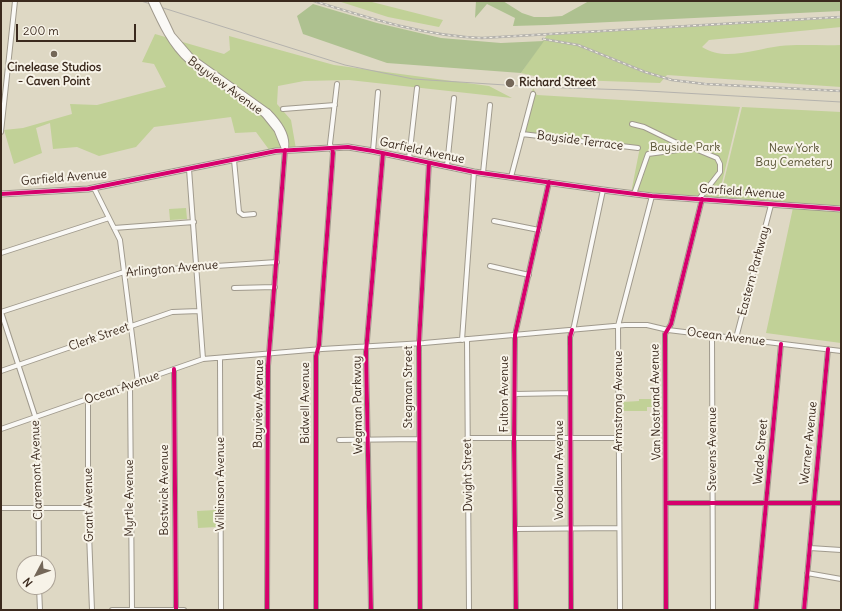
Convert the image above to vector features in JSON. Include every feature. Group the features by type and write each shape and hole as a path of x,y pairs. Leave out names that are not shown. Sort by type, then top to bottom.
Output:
{"main road":[{"name":"Bayview Avenue","path":"152,1 169,38 184,57 266,113"},
{"name":"Bayview Avenue","path":"156,1 172,34 191,57 266,113 277,130 285,150"},
{"name":"Garfield Avenue","path":"1,194 94,188 285,150 348,147 373,150 429,164 474,172 634,194 841,209"}],"street":[{"path":"1,132 15,1"},
{"path":"1,74 6,75"},
{"name":"Bidwell Avenue","path":"316,610 316,356 318,349 333,153 330,144 337,84"},
{"path":"409,159 417,88"},
{"path":"373,150 378,92"},
{"path":"511,177 533,94"},
{"path":"446,166 454,98"},
{"path":"483,173 490,104"},
{"path":"283,109 335,105"},
{"path":"632,124 644,127 687,148"},
{"name":"Bayside Terrace","path":"522,134 638,148"},
{"path":"634,194 648,154 693,148 717,158 720,164 720,172 701,199"},
{"name":"Bayview Avenue","path":"267,610 270,354 285,150"},
{"name":"Wegman Parkway","path":"371,610 366,352 368,347 383,153"},
{"path":"234,160 239,212 243,215 254,214"},
{"name":"Stegman Street","path":"420,610 419,343 429,164"},
{"path":"189,169 203,360"},
{"path":"462,340 474,172"},
{"name":"Fulton Avenue","path":"516,610 516,335 549,182"},
{"path":"94,188 120,240 138,383"},
{"name":"Woodlawn Avenue","path":"571,610 570,337 603,190"},
{"name":"Armstrong Avenue","path":"620,610 618,326 652,196"},
{"name":"Van Nostrand Avenue","path":"666,610 667,503 665,334 672,324 701,199"},
{"name":"Eastern Parkway","path":"736,338 771,205"},
{"path":"1,253 109,218"},
{"path":"494,221 539,230"},
{"path":"114,228 194,222"},
{"name":"Arlington Avenue","path":"1,312 124,272 277,262"},
{"path":"490,266 529,275"},
{"path":"234,288 275,286"},
{"name":"Clerk Street","path":"1,371 172,312 199,311"},
{"name":"Claremont Avenue","path":"1,312 37,417 39,555"},
{"name":"Ocean Avenue","path":"1,429 130,386 174,369 203,360 220,358 318,349 368,347 618,326 647,325 668,330 841,351"},
{"name":"Stevens Avenue","path":"712,335 713,610"},
{"name":"Dwight Street","path":"468,339 467,438 470,538 469,610"},
{"name":"Wade Street","path":"756,610 781,344"},
{"name":"Warner Avenue","path":"804,610 828,349"},
{"name":"Wilkinson Avenue","path":"220,358 221,610"},
{"name":"Bostwick Avenue","path":"174,369 176,610"},
{"name":"Myrtle Avenue","path":"130,386 132,610"},
{"path":"515,394 570,393"},
{"name":"Grant Avenue","path":"88,400 88,508 92,610"},
{"path":"467,438 619,438"},
{"path":"339,440 419,439"},
{"path":"667,503 841,502"},
{"path":"1,508 88,508"},
{"path":"516,529 619,528"},
{"path":"810,548 841,550"},
{"path":"807,573 841,579"},
{"path":"40,595 40,610"},
{"path":"112,610 184,610"}],"green space":[{"path":"338,1 368,1 443,20 439,27 388,17"},
{"path":"476,1 503,1 522,13 534,17 562,16 589,1 841,1 841,11 513,26 515,18 487,4 475,18"},
{"path":"313,4 377,23 441,38 501,43 544,41 521,73 387,63 303,34 297,16"},
{"path":"841,18 841,27 709,40 702,47 720,54 730,54 780,46 841,45 841,87 667,75 660,83 547,79 521,73 547,35"},
{"path":"155,34 224,54 230,50 229,36 334,65 489,86 512,98 349,80 304,81 278,86 277,104 291,120 296,149 270,151 256,132 235,133 231,117 154,127 136,147 99,156 77,147 53,149 50,123 36,128 42,153 14,164 4,130 23,128 72,114 70,104 97,105 166,87 154,64 142,62"},
{"name":"Bayside Park","path":"533,88 537,95 740,107 718,199 631,193 640,147 522,133"},
{"name":"New York Bay Cemetery","path":"742,107 841,112 841,343 766,333 794,203 720,197"},
{"path":"186,208 187,219 170,220 169,209"},
{"path":"639,399 660,399 660,407 647,407 647,411 623,411 623,402 639,401"},
{"path":"216,510 216,527 198,528 197,511"}],"tram line":[{"path":"141,1 345,65 413,79 536,87 630,90 841,102"}],"railway":[{"path":"314,1 376,20 418,30 460,37 482,38 841,17"},
{"path":"543,39 578,45 645,72 672,80 705,84 841,91"}],"cycle path":[{"path":"1,194 88,189 276,151 348,147 474,172 603,190 652,196 841,209"},
{"path":"316,610 316,356 319,345 333,153 332,148"},
{"path":"267,610 268,366 285,150"},
{"path":"371,610 366,352 383,153"},
{"path":"420,610 419,343 429,163"},
{"path":"516,610 514,443 515,335 549,182"},
{"path":"666,610 665,334 671,324 702,199"},
{"path":"571,610 570,337 572,330"},
{"path":"756,610 781,344"},
{"path":"804,610 828,349"},
{"path":"174,369 176,610"},
{"path":"667,503 841,503"}],"place":[{"name":"Cinelease Studios - Caven Point","path":"54,54"},
{"name":"Richard Street","path":"510,83"}]}
